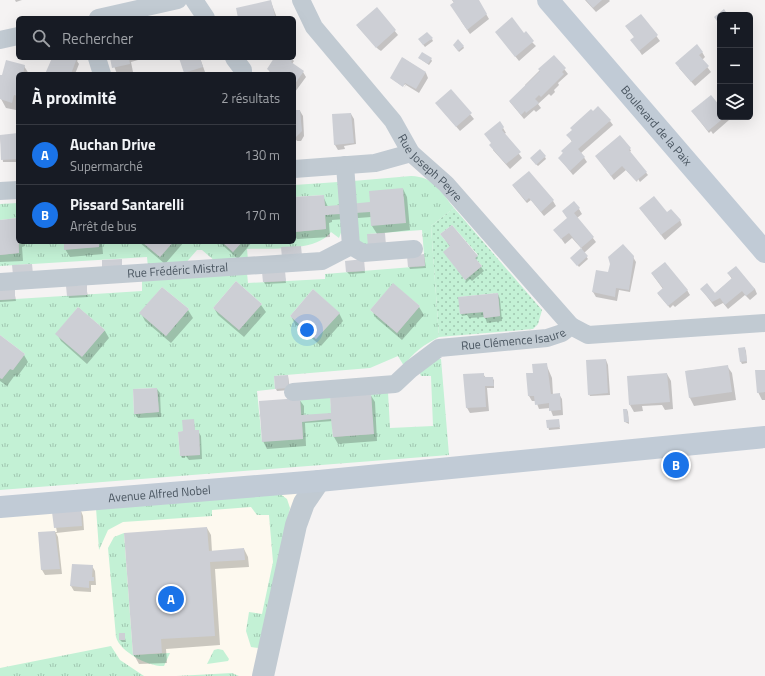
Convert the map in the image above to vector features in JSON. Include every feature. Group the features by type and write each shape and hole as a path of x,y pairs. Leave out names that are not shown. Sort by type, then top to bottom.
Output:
{"main road":[{"name":"Boulevard de la Paix","path":"548,0 765,252"},
{"name":"Avenue Alfred Nobel","path":"0,507 319,481 765,437"}],"street":[{"path":"107,16 178,0"},
{"path":"194,0 205,16"},
{"name":"Rue Joseph Peyre","path":"301,0 314,27 394,122 411,153 446,184 571,326"},
{"path":"0,40 16,36"},
{"path":"98,60 101,72"},
{"path":"236,60 243,72"},
{"path":"296,169 375,163 411,153"},
{"path":"345,165 351,246 363,253 414,248"},
{"path":"0,191 16,190"},
{"name":"Rue Frédéric Mistral","path":"0,282 322,261 351,246"},
{"name":"Rue Clémence Isaure","path":"293,392 395,384 411,368 439,348 547,338 562,333 571,326 588,335 765,323"},
{"path":"263,676 296,525 304,503 319,481"}],"shaded area":[{"path":"319,481 263,676 0,676 0,507"}],"green space":[{"path":"411,176 419,177 426,179 436,186 454,208 431,226 439,337 419,349 404,366 398,356 370,368 274,376 275,389 257,391 262,441 303,439 300,398 330,396 333,437 373,434 371,393 388,392 390,428 433,426 431,376 421,376 419,371 436,359 441,359 449,455 0,490 0,378 2,379 10,369 13,370 25,354 0,335 0,300 142,291 142,281 247,273 248,283 325,279 325,274 425,266 422,230 368,234 368,247 359,241 353,181","holes":["236,281 262,304 239,330 213,308","393,284 420,306 397,333 370,310","162,287 189,309 166,336 140,313","313,289 339,313 316,339 290,316","78,307 105,330 82,356 56,334","157,388 159,412 134,414 133,389","199,430 200,455 180,456 178,432"]},
{"path":"338,182 343,218 339,238 331,232 315,243 304,246 292,248 247,249 248,260 216,262 202,250 197,250 183,266 148,268 147,257 0,266 0,255 19,253 19,244 64,244 64,249 99,247 99,244 144,244 160,257 171,244 224,244 233,252 240,244 296,244 296,232 326,229 325,215 329,215 328,206 325,206 323,195 296,197 296,185"},
{"path":"16,203 16,218 0,220 0,204"},
{"path":"454,208 542,310 538,324 533,329 439,337 431,226","holes":["452,225 478,255 475,258 482,266 465,280 444,252 450,246 440,234","498,293 500,316 484,318 483,312 460,314 459,297"]},
{"path":"279,493 287,499 290,508 259,648 251,647 246,631 249,612 262,614 273,562 269,515 257,515 251,507 212,510 212,516 123,522 108,530 99,550 96,508"},
{"path":"124,533 133,655 170,653 164,666 151,664 136,658 123,648 116,637 108,548 114,537"},
{"path":"111,646 120,660 144,676 0,676 0,668"},
{"path":"214,650 223,650 229,659 228,661 207,664"},
{"path":"232,673 239,676 176,676"}],"building":[{"path":"271,0 275,16 238,16 236,8"},
{"path":"452,0 479,0 487,14 467,30 450,5 454,2"},
{"path":"586,0 602,0 593,8"},
{"path":"377,7 396,30 376,48 356,25"},
{"path":"641,14 658,35 639,51 630,40 634,37 625,26"},
{"path":"512,17 524,33 526,31 534,41 515,57 495,32"},
{"path":"427,32 433,38 423,45 418,39"},
{"path":"458,39 464,46 458,51 453,45"},
{"path":"697,44 703,52 699,55 709,66 691,82 675,63"},
{"path":"422,52 432,58 428,64 418,58"},
{"path":"554,55 566,68 562,72 564,74 541,97 539,95 535,99 539,103 521,115 509,101 540,71 538,69"},
{"path":"402,57 426,72 416,89 405,83 403,87 390,78"},
{"path":"6,60 25,65 23,72 16,72 16,96 14,95 12,103 0,99 0,75 2,75"},
{"path":"51,60 76,60 72,72 46,72"},
{"path":"110,60 129,60 130,64 112,68"},
{"path":"180,60 201,60 203,67 184,72"},
{"path":"273,60 292,60 291,62 304,71 296,82 296,72 271,72 267,69"},
{"path":"451,89 472,113 456,127 435,103"},
{"path":"711,95 717,102 717,120 721,120 708,131 691,111"},
{"path":"598,106 611,120 578,149 585,157 570,171 558,158 563,153 561,151 572,141 566,135 572,130 570,128 581,118 591,109 593,111"},
{"path":"296,110 300,110 302,131 296,137"},
{"path":"351,113 354,143 334,145 332,114"},
{"path":"500,121 504,127 502,130 521,152 506,164 489,145 491,143 484,134"},
{"path":"16,133 16,159 1,160 0,135"},
{"path":"620,135 631,148 629,150 647,172 636,181 622,166 611,176 595,156"},
{"path":"540,149 546,156 536,165 530,158"},
{"path":"529,171 554,200 541,212 529,198 526,201 512,185"},
{"path":"403,188 406,223 371,226 370,212 325,215 326,229 296,232 296,197 324,195 325,206 328,206 370,202 369,191"},
{"path":"654,196 667,212 671,209 681,220 661,235 639,208"},
{"path":"574,201 580,208 574,213 594,237 581,248 569,233 561,239 553,230 567,218 562,211"},
{"path":"16,218 16,244 18,244 19,253 0,255 0,220"},
{"path":"452,225 478,256 475,258 482,266 465,280 443,252 450,246 440,234"},
{"path":"385,233 386,246 368,247 367,234"},
{"path":"64,244 99,244 99,247 64,250"},
{"path":"144,244 171,244 160,257"},
{"path":"224,244 240,244 233,252"},
{"path":"623,244 634,256 629,290 616,288 615,297 592,292 596,270 608,272 610,264 608,257"},
{"path":"301,246 302,256 282,258 281,247"},
{"path":"581,248 588,256 577,266 570,258"},
{"path":"424,254 425,266 408,267 407,256"},
{"path":"122,259 122,270 102,271 102,260"},
{"path":"364,259 365,271 346,272 345,261"},
{"path":"665,262 688,290 668,306 657,293 663,288 651,273"},
{"path":"32,264 33,274 13,275 12,265"},
{"path":"736,266 755,289 746,296 742,291 725,305 720,298 712,302 700,289 707,283 715,293 732,278 727,273"},
{"path":"285,271 286,281 263,282 262,272"},
{"path":"236,281 262,304 239,330 213,308"},
{"path":"393,283 420,306 397,333 370,310"},
{"path":"87,285 87,295 67,296 66,286"},
{"path":"162,287 189,309 166,336 139,313"},
{"path":"15,289 15,299 0,300 0,290"},
{"path":"313,289 340,313 316,339 290,316"},
{"path":"498,293 500,316 484,318 483,312 460,314 458,297"},
{"path":"78,307 105,330 82,357 55,334"},
{"path":"0,335 25,354 13,370 10,369 2,379 0,378"},
{"path":"745,347 747,361 740,362 738,348"},
{"path":"606,359 608,393 588,395 586,360"},
{"path":"547,363 551,394 560,393 561,410 549,411 549,403 535,405 534,396 528,396 526,373 533,373 532,364"},
{"path":"728,365 732,392 689,398 685,371"},
{"path":"755,370 765,370 765,392 757,393"},
{"path":"484,373 484,377 493,377 494,386 485,386 486,407 466,408 463,374"},
{"path":"667,373 670,402 629,405 627,376"},
{"path":"288,375 289,388 275,389 274,376"},
{"path":"157,388 159,412 134,414 133,389"},
{"path":"371,393 374,434 333,437 331,419 302,422 303,439 262,442 259,401 300,398 301,415 331,413 330,396"},
{"path":"623,409 627,409 629,422 624,422"},
{"path":"194,419 195,430 199,430 200,455 180,456 178,432 183,431 182,420"},
{"path":"559,419 560,427 547,428 546,420"},
{"path":"81,510 82,526 54,528 52,512"},
{"path":"207,527 209,551 244,548 245,560 210,562 215,636 161,639 162,653 133,655 124,533"},
{"path":"55,531 60,569 41,570 38,532"},
{"path":"72,564 93,565 92,577 94,577 94,581 89,581 89,588 70,586"},
{"path":"119,633 125,633 125,640 119,640"}],"place":[{"name":"Pissard Santarelli","path":"676,465"},
{"name":"Auchan Drive","path":"171,599"}]}
